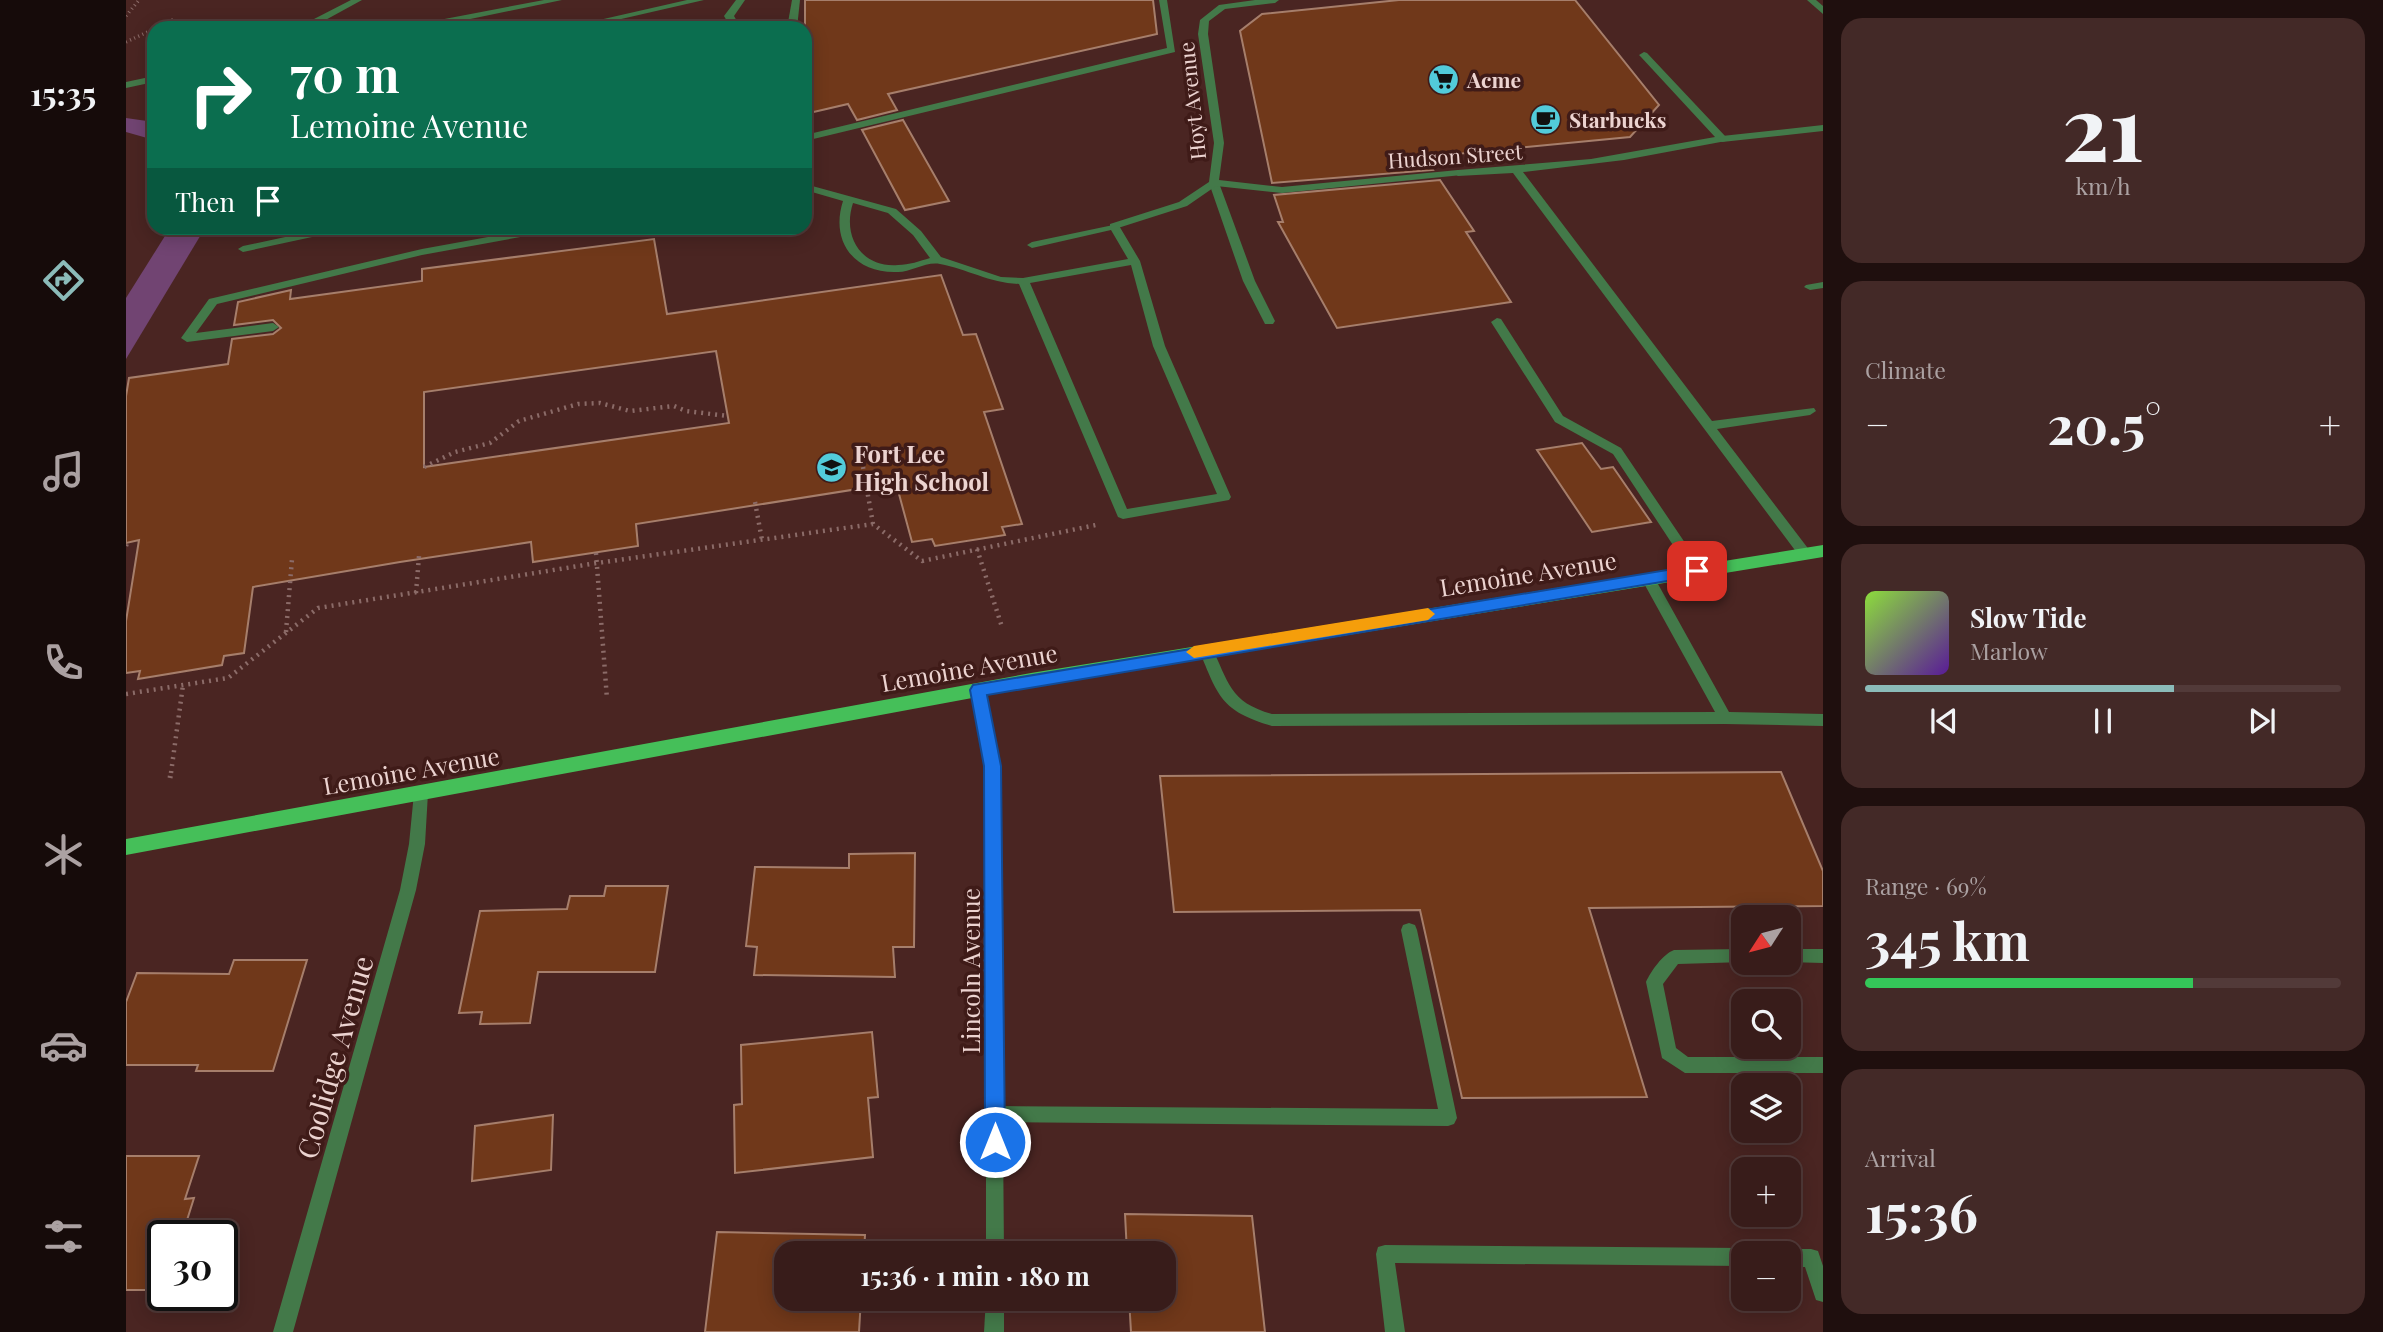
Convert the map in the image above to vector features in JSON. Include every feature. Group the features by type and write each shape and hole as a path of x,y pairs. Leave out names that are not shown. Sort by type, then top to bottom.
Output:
{"main road":[{"name":"Lemoine Avenue","path":"126,847 1206,650 1823,551"}],"street":[{"path":"316,21 358,0"},
{"path":"449,21 558,0"},
{"path":"602,21 700,0"},
{"path":"732,21 729,16 741,0"},
{"path":"793,21 796,0"},
{"path":"812,136 1172,50 1163,0"},
{"name":"Hoyt Avenue","path":"1032,245 1170,210 1197,197 1214,183 1219,143 1203,34 1205,20 1222,8 1275,0"},
{"path":"1811,0 1823,11"},
{"path":"1644,55 1722,139"},
{"path":"126,85 147,80"},
{"name":"Hudson Street","path":"1214,183 1282,190 1516,170 1658,153 1722,139 1823,128"},
{"path":"1516,170 1805,554"},
{"path":"1214,183 1249,281 1269,321"},
{"path":"812,189 892,211 917,233 937,259"},
{"path":"849,199 842,215 843,231 851,248 861,260 894,269 937,259 1000,280 1023,281 1135,261"},
{"path":"1023,281 1123,514 1225,497 1159,345 1135,261 1114,226"},
{"path":"243,249 308,235"},
{"path":"273,327 187,338 214,300 422,252 514,235"},
{"path":"1810,287 1823,285"},
{"path":"1497,321 1559,419 1617,451 1697,571"},
{"path":"1707,426 1810,411"},
{"path":"1648,579 1725,718"},
{"path":"1206,650 1231,704 1253,716 1272,720 1823,720"},
{"name":"Lincoln Avenue","path":"978,690 993,766 995,1241"},
{"name":"Coolidge Avenue","path":"283,1332 408,890 417,844 421,793"},
{"path":"995,1114 1448,1118 1409,930"},
{"path":"1731,956 1674,957 1654,982 1668,1052 1685,1065 1823,1065"},
{"path":"1801,956 1823,956"},
{"path":"1395,1332 1385,1254 1731,1257"},
{"path":"1801,1258 1811,1258 1823,1293"},
{"path":"995,1311 995,1332"}],"path":[{"path":"126,16 139,0"},
{"path":"170,21 174,19"},
{"path":"126,42 147,33"},
{"path":"424,467 455,452 490,443 519,421 578,404 600,403 630,411 674,406 686,411 728,416"},
{"path":"863,467 873,524 922,561 1086,529 1126,513"},
{"path":"755,502 762,540"},
{"path":"126,694 228,678 318,608 873,524"},
{"path":"977,549 1002,627"},
{"path":"596,553 607,699"},
{"path":"416,593 419,556"},
{"path":"286,633 292,559"},
{"path":"170,778 183,685"}],"shaded area":[{"path":"126,118 147,121 147,138 126,132"},
{"path":"166,235 201,235 126,359 126,298"}],"building":[{"path":"805,0 1153,0 1157,34 888,94 897,110 857,120 848,104 812,112 812,21 805,21"},
{"name":"Acme","path":"1399,0 1575,0 1659,105 1630,137 1425,157 1433,170 1272,183 1240,31 1262,14"},
{"path":"903,120 949,201 905,210 862,130"},
{"path":"1440,180 1474,231 1466,232 1511,302 1337,328 1278,222 1283,222 1274,195"},
{"path":"654,239 667,314 941,275 963,335 976,334 1003,409 984,412 1022,524 1002,527 1005,535 935,546 932,539 912,542 896,483 636,524 638,546 533,562 531,542 400,562 253,587 244,653 224,656 222,665 138,679 140,671 126,673 126,621 139,540 126,543 126,396 129,378 228,364 232,339 273,334 281,328 273,320 234,325 238,302 291,290 290,299 422,281 422,269","holes":["716,351 729,423 424,467 424,392"]},
{"path":"1582,443 1601,469 1613,467 1651,522 1592,532 1537,450"},
{"path":"1781,772 1823,871 1823,906 1589,908 1647,1097 1462,1098 1420,910 1174,912 1160,776"},
{"path":"915,853 914,947 893,947 895,977 754,975 757,947 746,946 755,867 849,868 849,854"},
{"path":"606,886 668,886 655,972 538,972 530,1023 480,1024 482,1012 459,1013 480,911 567,909 570,896 604,896"},
{"path":"234,960 307,960 273,1071 196,1071 198,1065 126,1065 126,1002 137,973 229,974"},
{"path":"872,1032 878,1097 868,1098 873,1157 735,1173 734,1105 742,1104 741,1045"},
{"path":"553,1115 551,1170 472,1181 475,1126"},
{"path":"126,1156 199,1156 185,1199 194,1198 187,1220 147,1220 147,1290 126,1290"},
{"path":"1125,1214 1252,1216 1265,1332 1131,1332 1130,1311 1176,1311 1176,1241 1126,1241"},
{"path":"717,1232 865,1235 865,1241 774,1241 774,1311 860,1311 859,1332 705,1332"}],"slow traffic":[{"path":"1194,652 1428,614"}],"place":[{"name":"Acme","path":"1444,79"},
{"name":"Starbucks","path":"1546,119"},
{"name":"Fort Lee High School","path":"831,467"}],"route":[{"path":"995,1142 993,766 978,690 1206,650 1697,571"}]}
